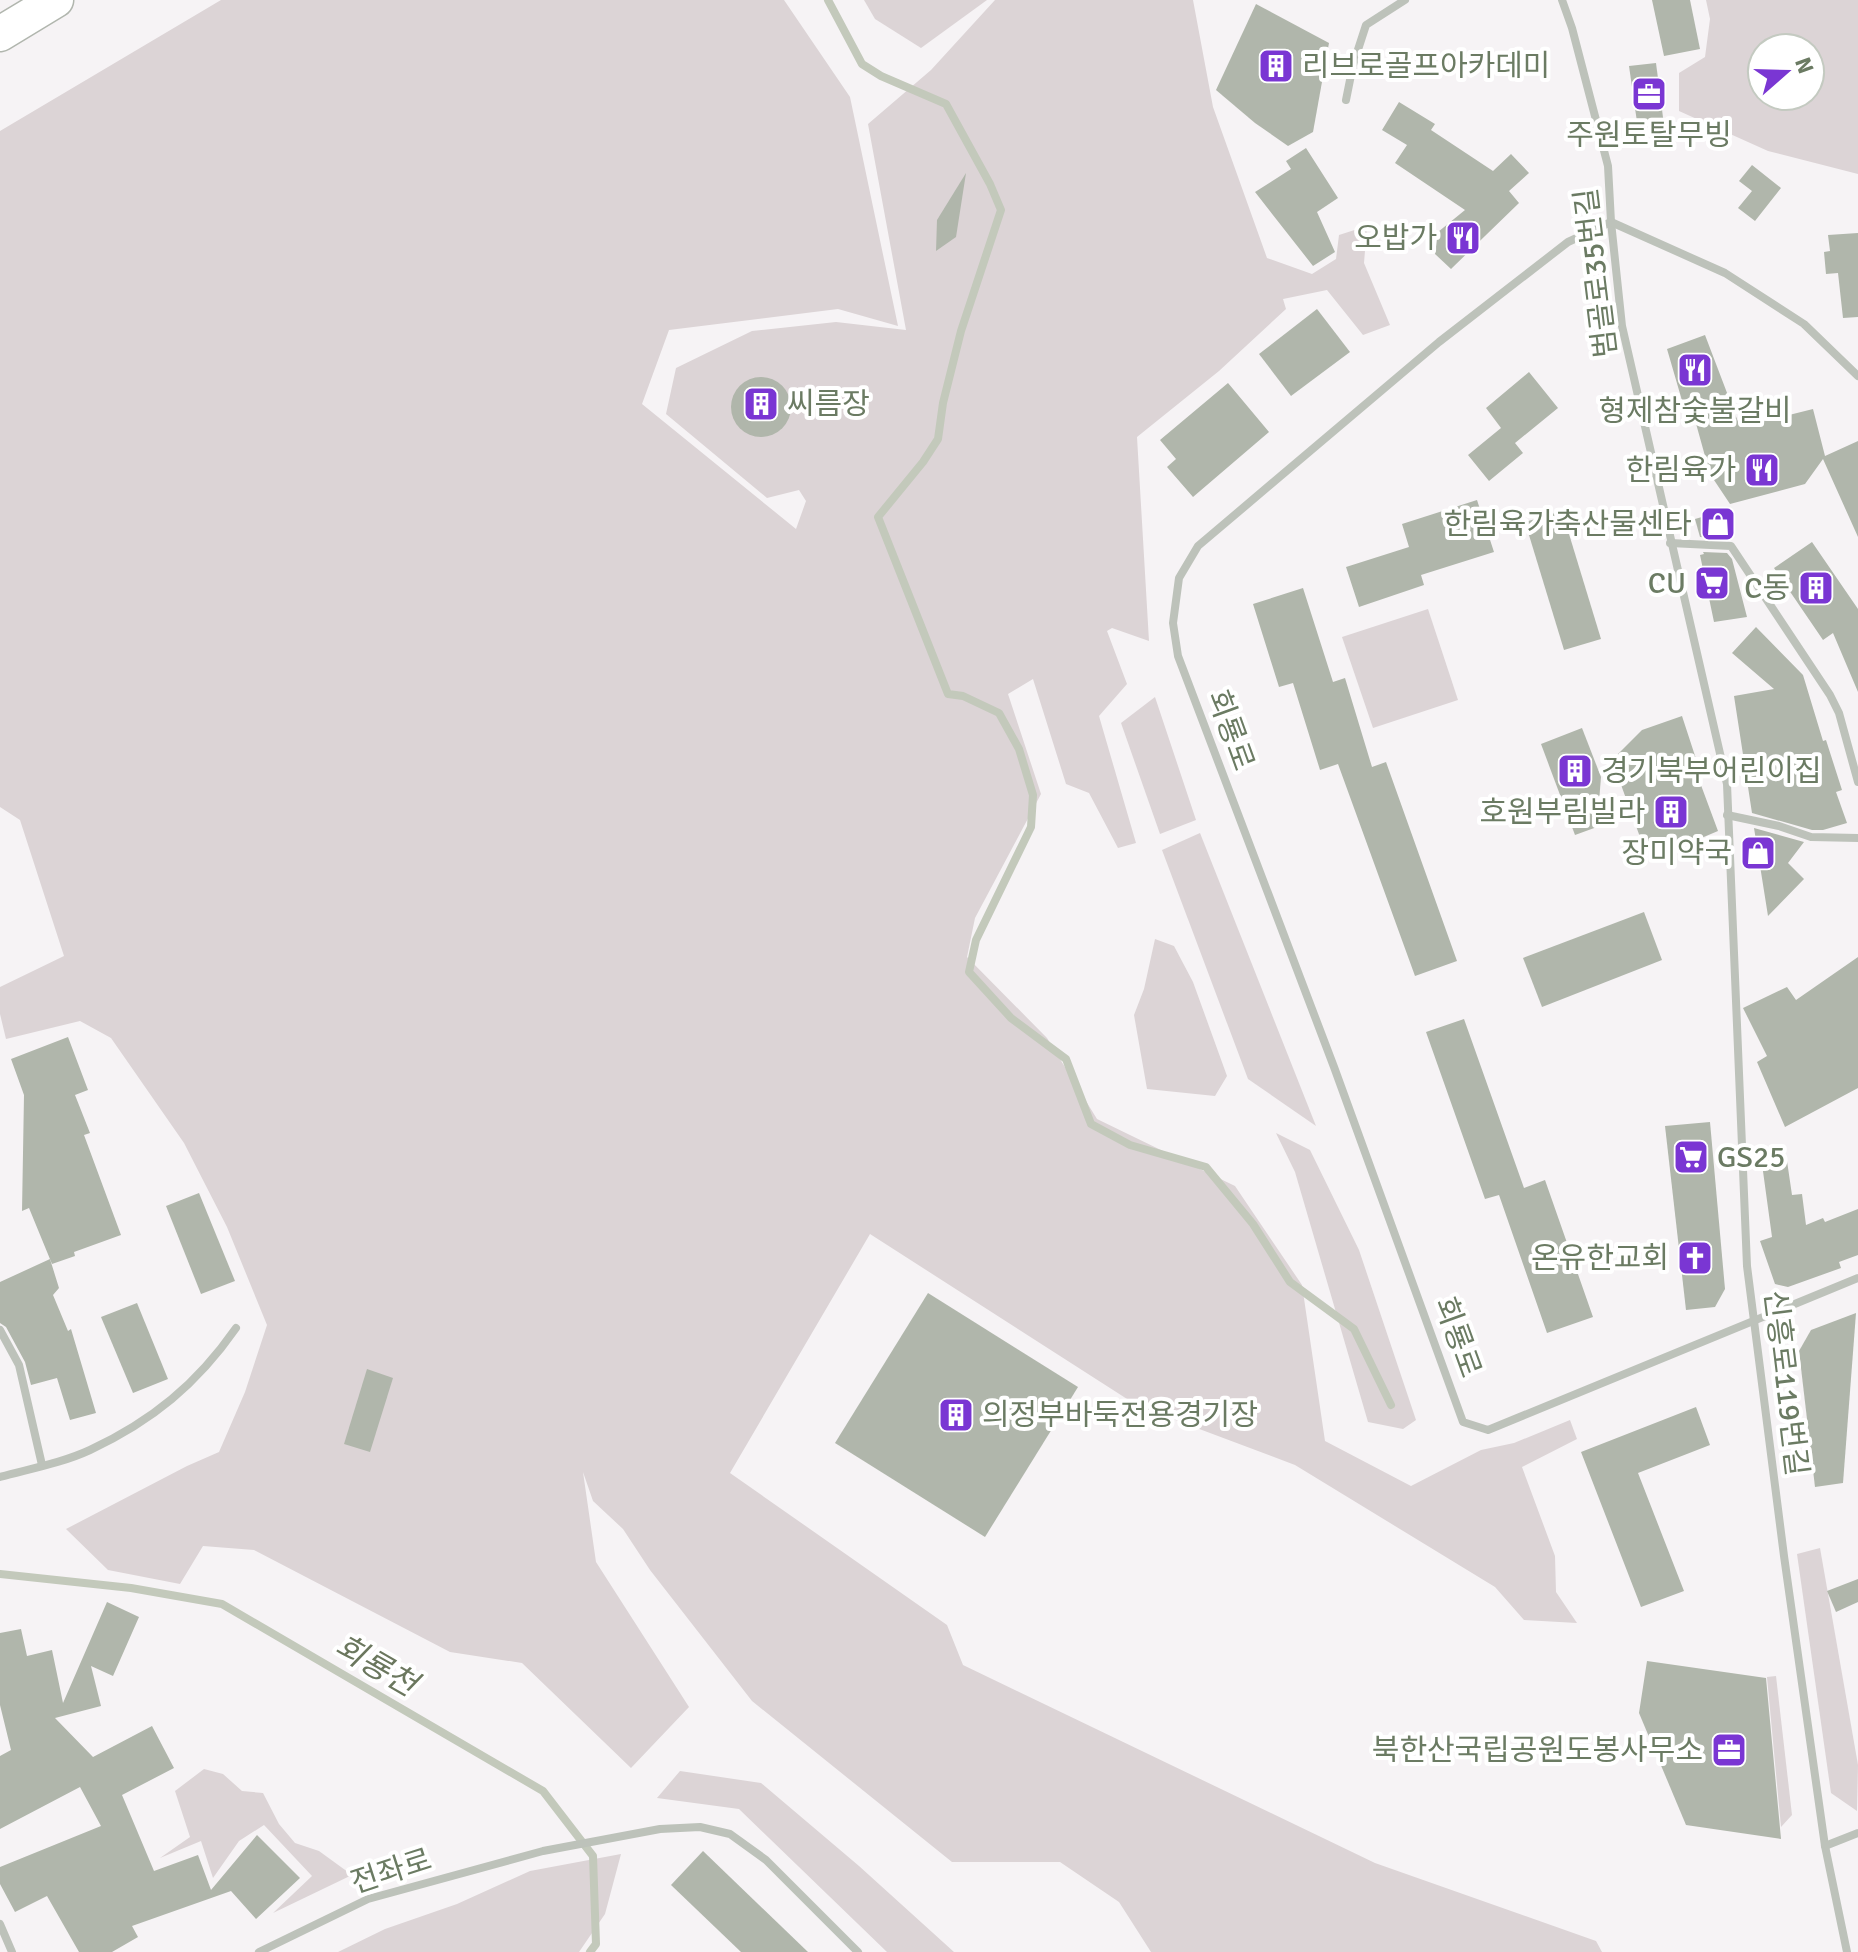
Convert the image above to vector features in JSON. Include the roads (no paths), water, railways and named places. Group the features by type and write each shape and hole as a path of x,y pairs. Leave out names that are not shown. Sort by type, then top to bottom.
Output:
{"highway":[{"path":"0,34 56,0"}],"street":[{"path":"1346,100 1366,25 1405,0"},
{"name":"범골로35번길","path":"1562,0 1608,166 1622,326 1727,784 1727,815"},
{"path":"1611,222 1725,273 1804,324 1858,376"},
{"name":"회룡로","path":"1611,222 1568,242 1451,333 1198,546 1179,578 1173,623 1183,670 1463,1422 1488,1430 1753,1322"},
{"path":"1670,543 1731,546 1830,695 1839,713 1858,782"},
{"path":"1727,815 1779,826 1811,837 1858,838"},
{"name":"신흥로119번길","path":"1727,815 1747,1266 1825,1846 1847,1952"},
{"path":"1753,1322 1858,1278"},
{"path":"0,1477 88,1451 134,1426 179,1396 216,1356 236,1328"},
{"path":"0,1330 19,1365 42,1465"},
{"name":"전좌로","path":"259,1952 368,1899 543,1851 660,1829 700,1827 730,1834 766,1860 858,1952"},
{"path":"1825,1846 1858,1833"},
{"path":"0,1924 12,1952"}],"waterway":[{"path":"828,0 862,64 881,76 946,104 1001,210 961,331 943,403 938,439 878,517 948,694 963,696 999,713 1019,749 1033,795 1031,827 976,940 969,972 1011,1018 1066,1059 1091,1124 1130,1145 1206,1167 1253,1224 1290,1282 1354,1329 1391,1405"},
{"name":"회룡천","path":"0,1574 131,1588 222,1604 543,1791 593,1856 596,1944 590,1952"}],"place":[{"name":"리브로골프아카데미","path":"1276,66"},
{"name":"주원토탈무빙","path":"1649,94"},
{"name":"오밥가","path":"1463,238"},
{"name":"형제참숯불갈비","path":"1695,370"},
{"name":"씨름장","path":"761,404"},
{"name":"한림육가","path":"1762,470"},
{"name":"한림육가축산물센타","path":"1718,524"},
{"name":"CU","path":"1712,583"},
{"name":"C동","path":"1816,588"},
{"name":"경기북부어린이집","path":"1575,771"},
{"name":"호원부림빌라","path":"1671,812"},
{"name":"장미약국","path":"1758,853"},
{"name":"GS25","path":"1691,1157"},
{"name":"온유한교회","path":"1695,1258"},
{"name":"의정부바둑전용경기장","path":"956,1415"},
{"name":"북한산국립공원도봉사무소","path":"1729,1750"}]}
